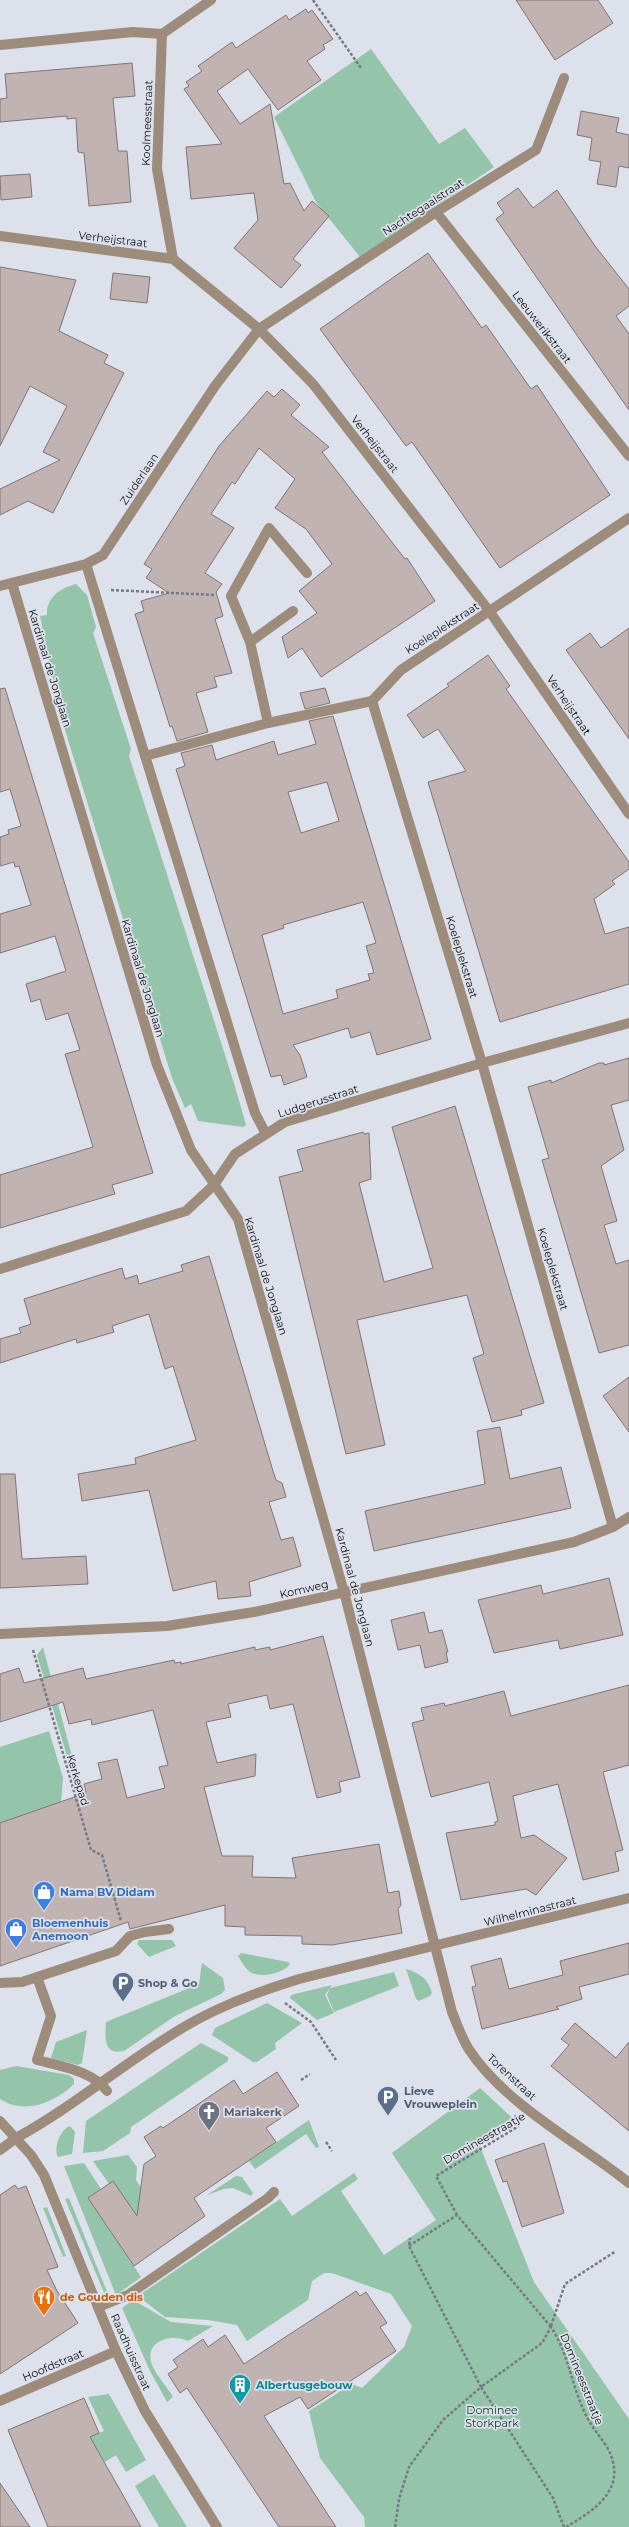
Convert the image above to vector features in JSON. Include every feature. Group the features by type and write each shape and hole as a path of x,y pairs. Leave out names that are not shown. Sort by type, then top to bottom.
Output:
{"street":[{"path":"0,45 133,32 162,34 211,0"},
{"name":"Koolmeesstraat","path":"162,34 156,169 173,259"},
{"name":"Nachtegaalstraat","path":"259,329 436,212 536,150 564,78"},
{"name":"Leeuwerikstraat","path":"436,212 629,456"},
{"name":"Verheijstraat","path":"0,236 173,259 259,329 313,384 490,612 629,814"},
{"name":"Zuiderlaan","path":"0,586 86,564 103,555 216,386 259,329"},
{"name":"Koeleplekstraat","path":"613,1527 482,1063 372,701 401,670 629,518"},
{"path":"268,723 250,642 231,596 269,528 307,573"},
{"path":"86,564 255,1113 266,1134"},
{"name":"Kardinaal de Jonglaan","path":"12,583 157,1065 191,1150 238,1219 344,1592 436,1947"},
{"path":"250,642 293,611"},
{"path":"145,756 268,723 372,701"},
{"name":"Ludgerusstraat","path":"0,1268 186,1211 214,1185 236,1154 285,1122 482,1063 629,1023"},
{"name":"Komweg","path":"0,1634 28,1634 167,1626 254,1612 574,1542 613,1527 629,1517"},
{"name":"Wilhelminastraat","path":"436,1947 629,1898"},
{"path":"0,1983 22,1982 116,1951 130,1936 169,1929"},
{"path":"0,2150 16,2138 104,2087 186,2026 266,1989 299,1979 436,1947"},
{"name":"Torenstraat","path":"436,1947 448,1999 468,2048 492,2076 538,2116 629,2183"},
{"path":"37,1977 51,2016 37,2060 71,2070 104,2087"},
{"path":"0,2121 16,2138"},
{"name":"Raadhuisstraat","path":"16,2138 31,2155 53,2194 116,2351 145,2411 217,2527"},
{"path":"98,2307 128,2295 268,2198 274,2192"},
{"name":"Hoofdstraat","path":"0,2401 116,2351"}],"path":[{"path":"313,0 361,68"},
{"path":"93,589 231,596"},
{"name":"Kerkepad","path":"28,1634 67,1774 91,1850 102,1855 122,1924"},
{"path":"266,1989 308,2019 336,2060"},
{"path":"301,2080 310,2074"},
{"name":"Domineestraatje","path":"457,2215 436,2176 483,2146 538,2116"},
{"path":"326,2142 332,2151"},
{"path":"408,2246 457,2215"},
{"name":"Domineesstraatje","path":"408,2246 481,2387 553,2498 565,2527 602,2503 611,2494 617,2472 615,2461 595,2432 584,2411 565,2354 551,2327 457,2215"},
{"path":"408,2246 410,2238"},
{"name":"Domineesstraatje","path":"395,2527 400,2499 409,2467 443,2420 481,2387 542,2343 551,2327 564,2284 616,2251"}],"green space":[{"path":"371,49 439,144 465,128 494,167 360,257 316,202 274,117"},
{"path":"76,584 87,595 96,627 93,633 131,749 129,756 234,1083 246,1125 243,1127 198,1121 191,1104 185,1108 172,1078 61,717 40,616 47,615 49,603 56,594 65,588"},
{"path":"43,1647 79,1783 74,1780 37,1655"},
{"path":"49,1731 63,1778 61,1802 0,1823 0,1747"},
{"path":"139,1940 172,1940 176,1946 149,1957 137,1944"},
{"path":"241,1953 288,1962 290,1964 283,1970 272,1974 256,1974 250,1972 244,1966 238,1956"},
{"path":"202,1963 223,1978 225,1990 221,1994 175,2016 124,2051 112,2051 109,2048 105,2034 106,2022 199,1984"},
{"path":"406,1969 415,1972 426,1980 432,1993 430,1996 419,2001 416,1999"},
{"path":"394,1972 399,1986 334,2012 327,1995 330,1988"},
{"path":"332,1985 325,1995 334,2013 317,2020 290,1998 291,1995"},
{"path":"267,2003 302,2023 275,2043 276,2049 257,2062 253,2062 212,2035 215,2028"},
{"path":"87,2030 82,2063 78,2065 51,2058 56,2042"},
{"path":"201,2043 228,2057 228,2061 131,2127 130,2133 103,2151 83,2153 86,2121"},
{"path":"16,2066 69,2075 74,2079 74,2084 58,2097 39,2105 19,2106 10,2104 0,2099 0,2070"},
{"name":"Dominee Storkpark","path":"480,2088 518,2123 479,2144 534,2282 629,2419 629,2527 365,2527 364,2517 320,2458 309,2411 352,2384 362,2388 404,2347 412,2326 391,2294 332,2273 324,2273 312,2281 308,2300 247,2341 237,2325 208,2320 165,2317 138,2296 280,2199 292,2216 354,2173 358,2179 341,2191 384,2255 436,2220 392,2153"},
{"path":"309,2120 319,2147 316,2148 306,2134 255,2169 249,2161"},
{"path":"70,2126 75,2132 72,2154 58,2157 56,2149 58,2140 63,2131"},
{"path":"128,2155 137,2167 136,2180 147,2197 157,2201 136,2215 109,2184 93,2161"},
{"path":"84,2163 101,2189 88,2198 141,2277 116,2295 64,2166"},
{"path":"236,2176 242,2177 253,2193 251,2196 233,2188 224,2189 207,2195"},
{"path":"69,2198 108,2294 105,2295 65,2199"},
{"path":"47,2207 66,2256 63,2257 43,2208"},
{"path":"133,2300 171,2322 213,2326 188,2341 175,2338 162,2340 153,2348 151,2362 173,2397 167,2402 150,2371 122,2308"},
{"path":"109,2394 146,2460 126,2472 116,2455 105,2462 97,2450 94,2451 87,2438 104,2431 88,2397"},
{"path":"154,2474 187,2527 159,2527 135,2486"}],"building":[{"path":"516,0 598,0 613,23 555,60"},
{"path":"306,9 308,13 312,10 333,39 323,45 325,49 307,61 321,80 278,110 248,69 217,91 240,124 270,104 284,184 290,183 304,211 312,201 329,216 293,259 301,265 281,288 234,248 258,220 254,193 191,199 186,147 222,144 184,89 189,86 186,82 202,71 198,66 232,42 236,48 286,15 289,20"},
{"path":"132,63 135,96 113,98 118,151 127,151 131,202 89,206 84,153 78,152 76,118 67,119 67,116 0,122 0,99 7,98 5,74"},
{"path":"581,111 619,118 616,132 629,135 629,168 619,166 616,187 597,184 601,162 589,160 592,138 577,135"},
{"path":"30,174 32,197 1,200 0,176"},
{"path":"518,188 533,208 557,190 595,246 629,289 629,306 616,316 629,334 629,410 496,219 504,213 497,203"},
{"path":"428,253 482,328 486,325 531,389 537,385 610,495 500,568 412,442 406,446 320,329"},
{"path":"0,267 76,280 59,331 108,355 104,363 124,373 53,513 28,501 0,515 0,489 60,460 43,452 67,406 30,386 0,446"},
{"path":"113,273 150,277 147,303 110,299"},
{"path":"282,389 300,405 291,415 329,447 322,452 405,559 407,558 435,601 321,677 302,648 288,658 282,637 317,613 299,591 332,564 306,529 275,508 295,479 259,448 235,484 232,482 211,514 234,528 205,573 222,584 216,592 223,616 215,619 232,673 214,677 217,687 196,693 208,732 177,741 172,726 170,727 135,614 144,611 141,601 169,593 146,578 152,569 144,564 219,446 267,391 274,397"},
{"path":"629,628 629,739 566,650 590,633 601,648"},
{"path":"488,655 510,686 506,689 629,862 629,869 612,881 615,884 594,899 605,934 629,927 629,984 500,1022 428,782 466,771 438,729 423,738 407,715 449,686 447,684"},
{"path":"5,688 153,1173 112,1185 115,1194 0,1228 0,1175 93,1147 65,1054 80,1050 68,1013 46,1020 40,999 31,1002 26,984 66,971 55,936 0,953 0,914 31,905 19,866 15,867 14,862 0,866 0,837 9,834 8,830 21,826 10,789 0,792 0,689"},
{"path":"325,688 330,703 305,709 300,693"},
{"path":"333,716 431,1039 377,1055 370,1032 351,1038 348,1028 293,1045 300,1055 307,1077 284,1085 281,1075 271,1077 176,769 185,766 181,753 212,745 216,760 274,741 278,755 316,744 309,721","holes":["327,782 339,821 301,833 288,792","363,902 376,943 366,946 374,973 368,974 370,980 336,990 338,998 283,1014 262,935 284,928 283,925"]},
{"path":"629,1058 629,1100 611,1105 624,1150 601,1166 617,1221 604,1225 616,1264 629,1260 629,1345 599,1353 542,1160 549,1158 528,1087 551,1080 551,1083 599,1063 604,1063 604,1065"},
{"path":"455,1106 544,1403 521,1410 522,1415 492,1422 473,1358 484,1354 467,1295 357,1320 385,1445 346,1454 279,1177 303,1171 297,1150 363,1132 364,1134 369,1133 371,1179 359,1183 384,1282 433,1268 392,1127"},
{"path":"209,1256 273,1471 276,1480 282,1483 286,1497 269,1502 281,1540 293,1537 301,1566 249,1582 251,1596 218,1599 216,1581 173,1591 149,1490 82,1501 78,1474 136,1464 135,1458 196,1440 173,1366 165,1369 149,1314 112,1326 114,1332 77,1343 76,1339 0,1363 0,1339 21,1333 19,1328 31,1324 24,1299 122,1268 125,1279 137,1275 139,1284 183,1271 181,1265"},
{"path":"629,1377 629,1432 603,1396"},
{"path":"500,1427 510,1479 561,1467 571,1508 374,1551 365,1511 485,1484 477,1431"},
{"path":"0,1474 15,1474 22,1559 86,1556 88,1584 0,1588"},
{"path":"609,1578 623,1635 560,1649 558,1640 494,1653 478,1600 541,1585 543,1594"},
{"path":"424,1612 429,1633 442,1630 448,1652 446,1652 448,1662 425,1668 420,1645 398,1650 391,1620"},
{"path":"323,1636 360,1777 339,1782 341,1792 317,1798 293,1704 270,1709 267,1695 228,1704 231,1717 206,1722 217,1763 256,1754 255,1776 204,1787 222,1856 253,1856 252,1877 296,1878 292,1858 379,1844 388,1893 399,1891 401,1905 398,1909 402,1933 332,1945 302,1944 302,1936 245,1935 245,1927 225,1926 225,1905 130,1929 128,1922 0,1966 0,1823 86,1793 84,1784 102,1779 98,1763 117,1759 127,1798 165,1788 159,1767 168,1765 153,1710 92,1725 91,1719 69,1724 63,1702 0,1722 0,1674 19,1668 24,1683 83,1668 86,1679 174,1660 175,1663 181,1662 181,1664 255,1647 255,1650 270,1647 270,1650"},
{"path":"629,1685 629,1765 603,1772 623,1850 615,1852 619,1871 583,1880 558,1784 513,1796 521,1838 534,1835 567,1858 536,1895 526,1889 461,1900 446,1833 495,1825 495,1822 498,1821 489,1782 431,1797 412,1723 424,1720 421,1708 444,1703 445,1706 504,1691 511,1716"},
{"path":"629,1943 629,1974 579,1987 582,1999 556,2007 559,2009 482,2029 472,1987 476,1986 471,1966 501,1958 509,1989 563,1975 560,1961"},
{"path":"575,2023 616,2058 629,2042 629,2131 551,2066 569,2045 561,2039"},
{"name":"Mariakerk","path":"277,2072 299,2106 266,2128 276,2142 194,2198 205,2216 134,2266 88,2198 113,2181 137,2216 144,2164 156,2156 144,2137 161,2126 163,2128 234,2080 243,2094"},
{"path":"544,2143 564,2213 522,2227 507,2181 503,2182 495,2160"},
{"path":"15,2185 18,2189 26,2186 58,2267 47,2270 57,2291 78,2323 0,2374 0,2195"},
{"name":"Albertusgebouw","path":"356,2291 360,2296 366,2292 387,2323 380,2327 396,2351 308,2409 300,2397 264,2416 336,2527 279,2527 187,2388 180,2393 168,2374 178,2367 173,2360 203,2339 208,2347 225,2335 244,2364"},
{"path":"84,2398 99,2433 90,2437 141,2527 48,2527 8,2430"},
{"path":"0,2483 30,2527 0,2527"}],"place":[{"name":"Nama BV Didam","path":"44,1912"},
{"name":"Bloemenhuis Anemoon","path":"16,1948"},
{"name":"Shop & Go","path":"123,2002"},
{"name":"Lieve Vrouweplein","path":"388,2116"},
{"name":"Mariakerk","path":"209,2132"},
{"name":"de Gouden dis","path":"44,2316"},
{"name":"Albertusgebouw","path":"240,2404"}]}
